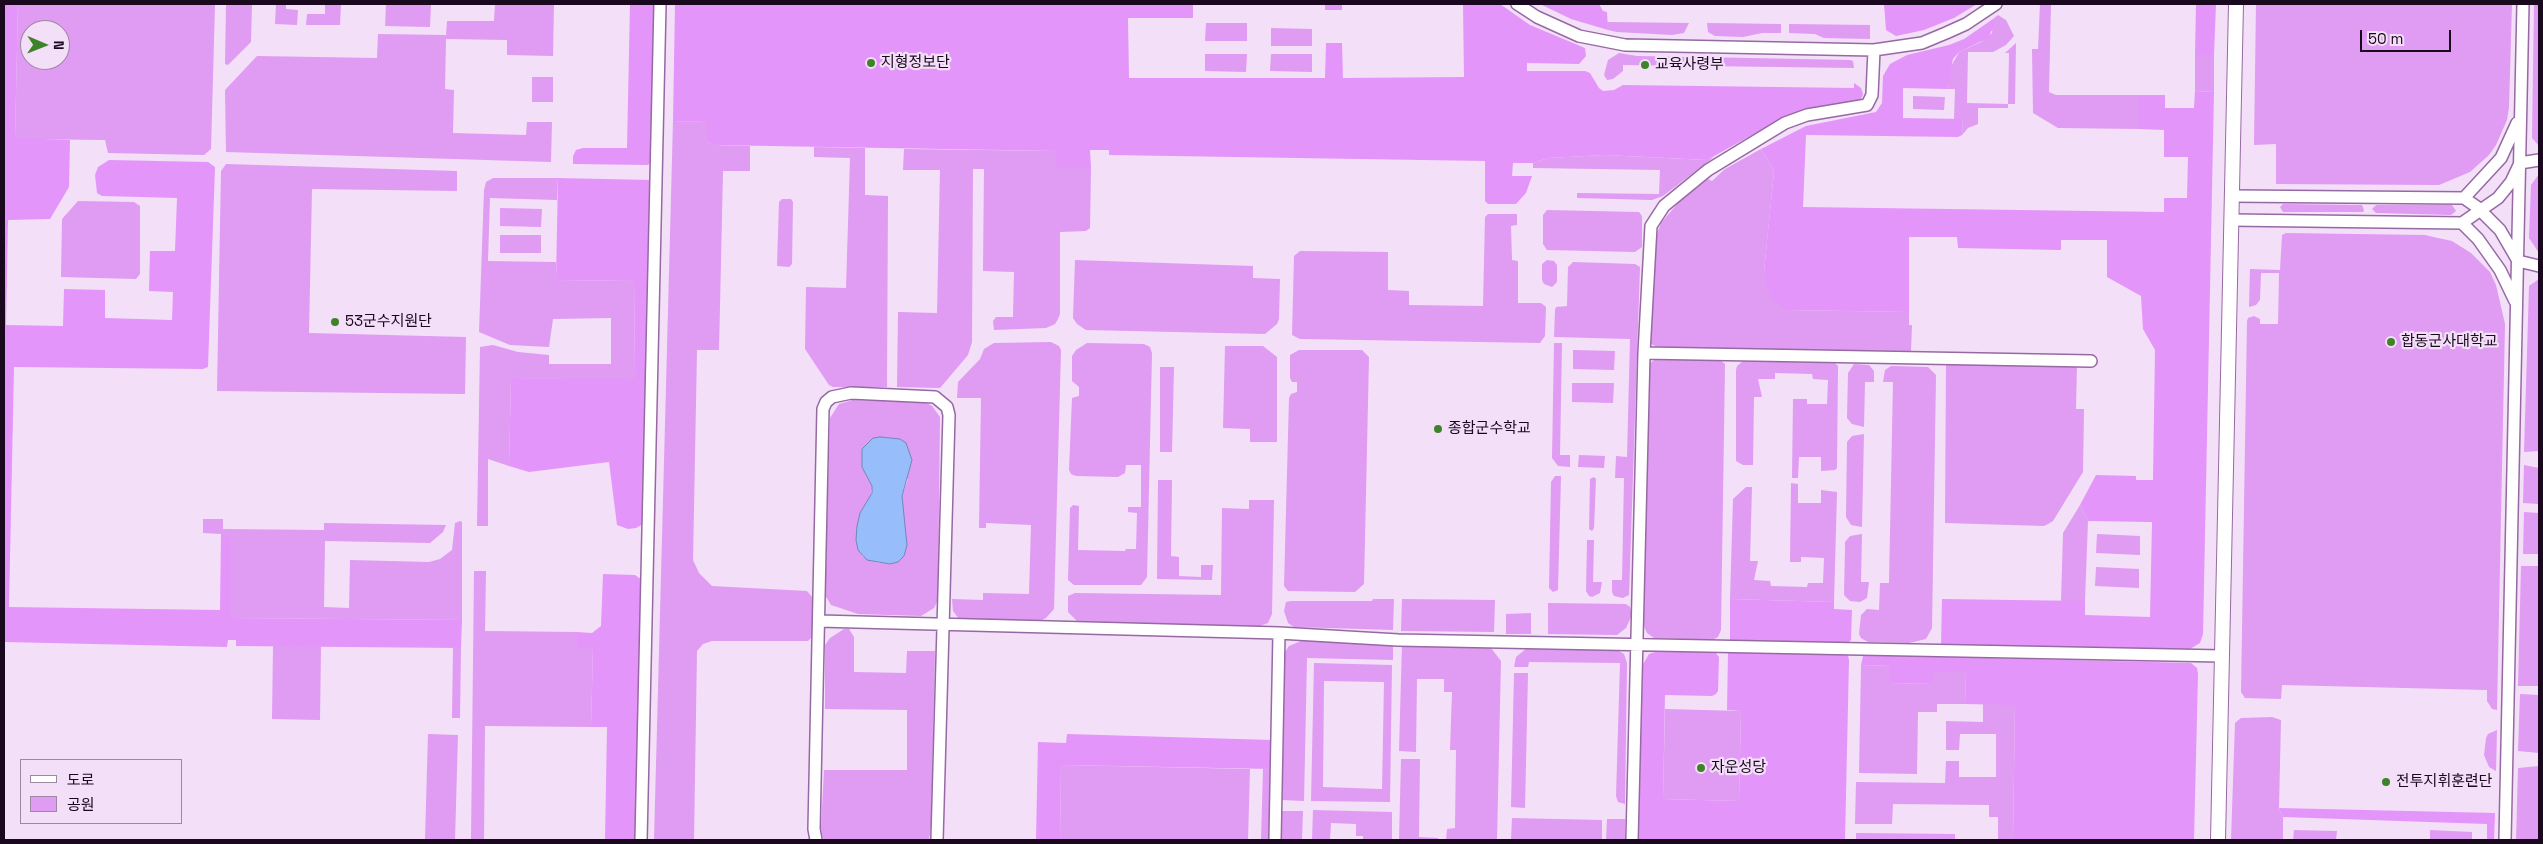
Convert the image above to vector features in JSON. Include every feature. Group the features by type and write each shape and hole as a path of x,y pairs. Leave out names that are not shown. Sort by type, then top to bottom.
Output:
{"street":[{"path":"641,840 660,4"},
{"path":"1517,4 1537,17 1579,36 1625,45 1874,50 1922,43 1980,16 1996,4"},
{"path":"2218,840 2236,4"},
{"path":"2505,840 2523,4"},
{"path":"1632,840 1644,353 1649,239 1657,215 1664,206 1708,170 1785,123 1807,115 1867,105 1872,95 1874,50"},
{"path":"2464,198 2501,158 2513,135 2521,110"},
{"path":"2520,163 2539,160"},
{"path":"2231,220 2462,223 2481,211 2505,191 2520,163"},
{"path":"2232,196 2464,198 2481,211 2507,240 2518,261 2539,266"},
{"path":"2462,223 2478,239 2500,270 2517,305"},
{"path":"1644,353 2091,361"},
{"path":"816,840 814,824 823,409 826,402 832,397 851,393 926,395 942,400 947,407 944,625 937,840"},
{"path":"819,622 1279,633 1398,640 2222,656"},
{"path":"1274,840 1279,633"}],"green space":[{"path":"18,4 215,4 211,149 204,155 108,153 105,140 15,139"},
{"path":"226,4 252,4 251,42 228,65 225,64"},
{"path":"276,4 286,4 286,9 298,10 297,25 275,24"},
{"path":"325,4 341,4 340,25 306,25 307,14 325,14"},
{"path":"386,4 431,4 430,27 385,26"},
{"path":"495,4 554,4 553,56 507,55 507,40 446,39 445,89 454,90 453,133 526,135 527,122 552,122 551,162 226,152 225,90 257,56 377,58 378,34 446,35 447,21 494,21"},
{"path":"2040,4 2051,4 2049,92 2056,95 2139,95 2139,129 2058,128 2033,113 2032,49 2038,49"},
{"path":"2256,4 2512,4 2509,107 2507,120 2496,145 2489,155 2470,172 2439,185 2276,184 2276,144 2254,145"},
{"path":"2534,4 2539,4 2539,146 2532,138"},
{"path":"1998,15 2006,20 2014,36 2006,45 1993,52 1968,52 1967,103 2008,104 2008,108 1978,108 1978,124 1968,128 1962,135 1963,119 1954,119 1955,89 1947,89 1949,70 1959,52 1981,42 1992,33 1993,19"},
{"path":"1607,22 1689,23 1684,33 1672,35 1617,32 1608,30"},
{"path":"1206,23 1247,23 1247,41 1205,41"},
{"path":"1707,23 1781,24 1781,33 1762,33 1743,37 1715,36 1708,32"},
{"path":"1789,24 1870,25 1870,39 1824,38 1815,34 1789,33"},
{"path":"1271,28 1312,29 1312,46 1271,46"},
{"path":"2016,43 2015,104 2008,104 2009,53 2005,53"},
{"path":"1619,53 1637,56 1692,57 1692,66 1623,65 1623,71 1613,79 1607,80 1604,75 1608,60"},
{"path":"1205,54 1247,54 1246,72 1205,71"},
{"path":"1271,54 1312,54 1312,72 1270,71"},
{"path":"2195,55 2214,55 2214,92 2195,91"},
{"path":"1701,57 1850,60 1853,61 1854,68 1701,66"},
{"path":"532,77 553,77 553,102 532,102"},
{"path":"1913,96 1945,97 1944,110 1913,109"},
{"path":"673,121 707,122 707,142 713,145 750,146 750,171 723,171 719,350 697,350 693,560 699,573 712,586 807,591 813,598 812,637 808,641 712,641 703,644 697,651 694,840 654,840"},
{"path":"814,147 865,148 865,195 888,196 887,387 833,387 829,385 805,349 806,287 846,288 850,158 814,157"},
{"path":"904,149 1056,151 1056,168 1091,168 1090,228 1086,231 1060,232 1060,314 1058,319 1055,324 1046,328 994,330 993,321 996,317 1013,317 1014,272 983,271 984,169 973,169 972,342 968,355 940,388 897,387 898,312 937,313 940,170 903,170"},
{"path":"1761,149 1774,171 1764,272 1788,310 1909,312 1909,325 1912,325 1911,351 1659,348 1651,344 1655,249 1661,223 1678,203 1708,179 1712,181 1725,169"},
{"path":"1605,155 1706,160 1714,157 1663,196 1652,200 1577,198 1577,193 1659,194 1660,170 1533,168 1533,163 1548,158"},
{"path":"226,164 457,171 457,191 312,189 309,333 466,337 465,394 217,391 221,171"},
{"path":"2539,174 2539,253 2529,238 2531,185"},
{"path":"493,178 558,178 557,200 490,198 488,261 556,262 556,280 635,281 634,380 511,378 509,466 488,459 488,526 477,526 480,347 493,345 518,352 549,355 549,364 611,364 611,318 553,319 549,347 510,345 479,332 484,190 486,182"},
{"path":"782,199 791,199 793,202 792,264 789,267 777,266 779,202"},
{"path":"78,201 134,202 140,206 140,274 136,279 61,277 62,219"},
{"path":"2283,204 2362,205 2364,210 2363,212 2283,212 2280,207"},
{"path":"2376,205 2452,205 2456,211 2451,215 2376,213 2372,209"},
{"path":"500,208 542,209 541,227 500,226"},
{"path":"1547,210 1639,212 1642,216 1642,247 1635,252 1547,250 1543,244 1543,215"},
{"path":"1488,214 1517,214 1517,225 1511,226 1512,260 1518,261 1518,303 1541,303 1546,307 1545,336 1540,343 1300,339 1292,335 1294,256 1300,251 1388,252 1388,290 1409,291 1409,305 1483,306 1485,217"},
{"path":"2286,233 2425,235 2452,241 2471,253 2490,272 2496,285 2505,324 2497,710 2492,709 2487,701 2487,690 2282,685 2281,699 2245,698 2241,692 2247,321 2248,318 2254,316 2260,319 2260,324 2278,324 2279,273 2261,273 2260,300 2256,305 2249,307 2250,269 2280,270 2282,235"},
{"path":"500,235 541,235 541,253 500,253"},
{"path":"1075,260 1253,266 1253,278 1280,279 1279,319 1277,324 1265,334 1086,330 1077,324 1073,318"},
{"path":"1547,260 1554,261 1557,265 1557,282 1552,287 1544,284 1542,280 1542,264"},
{"path":"1573,262 1635,264 1640,267 1629,595 1623,598 1614,596 1612,580 1622,580 1624,478 1615,478 1616,456 1627,457 1630,339 1554,337 1555,310 1556,307 1567,306 1568,267"},
{"path":"2539,279 2539,451 2524,452 2529,286"},
{"path":"1051,342 1059,346 1061,350 1054,609 1046,618 1040,621 959,619 953,611 952,599 983,600 983,593 1029,594 1031,525 986,523 986,528 979,528 981,398 957,398 958,382 980,359 984,349 994,343"},
{"path":"1087,343 1144,344 1150,347 1152,353 1147,577 1141,585 1074,585 1068,580 1070,508 1073,505 1079,506 1078,550 1125,551 1126,549 1136,549 1137,513 1128,512 1128,507 1141,507 1141,465 1126,465 1125,473 1118,477 1076,476 1071,474 1069,470 1072,398 1079,396 1079,387 1072,381 1072,356 1076,350"},
{"path":"1554,343 1562,343 1560,455 1570,455 1570,467 1558,466 1552,458"},
{"path":"1225,346 1263,346 1277,357 1277,442 1250,442 1250,429 1223,428"},
{"path":"1299,350 1362,350 1369,357 1364,584 1355,592 1288,591 1284,586 1289,398 1291,394 1297,392 1297,382 1292,382 1290,378 1290,355"},
{"path":"1573,350 1615,351 1614,370 1573,369"},
{"path":"1657,358 1720,360 1725,364 1721,630 1718,637 1712,640 1654,638 1647,633 1642,622 1649,364"},
{"path":"1743,361 1835,363 1838,366 1837,468 1835,470 1821,471 1821,457 1799,457 1798,478 1792,478 1793,399 1807,399 1807,404 1827,404 1828,380 1813,379 1812,374 1775,373 1775,379 1758,379 1762,397 1754,397 1753,465 1743,465 1736,461 1736,370 1737,366"},
{"path":"1946,363 2077,365 2076,409 2084,409 2083,472 2053,521 2044,526 1945,523"},
{"path":"1854,364 1869,365 1874,371 1874,382 1865,382 1864,427 1852,424 1847,418 1848,373"},
{"path":"1891,366 1928,367 1936,375 1932,628 1926,639 1909,643 1868,642 1861,638 1859,634 1861,615 1867,609 1879,610 1880,583 1889,583 1893,382 1883,382 1885,370"},
{"path":"1160,367 1174,367 1172,452 1160,452"},
{"path":"1572,383 1614,383 1613,403 1572,402"},
{"path":"853,400 925,402 932,406 940,417 938,600 934,608 921,616 858,614 831,605 825,595 830,418 839,404","holes":["865,473 908,479 902,496 903,506 890,564 875,562 862,556 860,513 870,499 872,486"]},
{"path":"1864,434 1862,527 1851,525 1846,517 1847,442 1852,436"},
{"path":"1579,455 1605,456 1604,468 1578,467"},
{"path":"2524,465 2539,468 2539,504 2523,503"},
{"path":"1555,476 1561,476 1558,590 1553,592 1549,588 1551,482"},
{"path":"1594,477 1596,479 1594,528 1592,531 1589,529 1590,479"},
{"path":"1158,480 1172,480 1171,556 1179,557 1179,576 1201,577 1201,565 1213,565 1212,580 1157,579"},
{"path":"1791,483 1798,484 1798,503 1821,503 1821,490 1837,492 1834,602 1730,599 1733,499 1746,487 1752,487 1750,561 1758,561 1754,580 1770,581 1771,586 1807,587 1808,583 1823,583 1824,558 1801,557 1801,562 1790,562"},
{"path":"1249,500 1274,500 1272,614 1268,623 1257,627 1087,623 1077,621 1068,612 1068,596 1075,593 1221,595 1222,508 1249,509"},
{"path":"2080,505 2088,521 2085,601 2061,601 2063,533"},
{"path":"2524,512 2539,513 2538,554 2523,554"},
{"path":"203,519 223,519 223,529 324,530 324,523 446,525 443,532 430,543 325,541 324,607 349,608 350,560 429,562 440,559 452,550 455,523 460,521 462,522 462,620 231,618 231,543 221,534 203,533"},
{"path":"1862,534 1861,582 1869,582 1867,598 1860,602 1850,601 1844,595 1845,542 1850,536"},
{"path":"2097,534 2140,536 2140,555 2096,553"},
{"path":"1587,540 1594,540 1593,582 1602,582 1600,593 1592,597 1586,591"},
{"path":"2521,566 2539,566 2539,686 2518,686"},
{"path":"2096,567 2139,569 2139,588 2095,586"},
{"path":"474,571 486,571 485,631 577,632 577,648 593,648 591,727 485,726 484,840 471,840"},
{"path":"1373,599 1394,599 1393,630 1294,627 1288,623 1284,611 1286,602 1291,601 1372,601"},
{"path":"1402,599 1495,600 1494,632 1401,631"},
{"path":"1548,603 1626,604 1630,607 1632,615 1626,628 1617,635 1548,634"},
{"path":"1531,613 1531,634 1506,634 1506,614"},
{"path":"844,629 849,629 854,637 854,672 906,673 907,651 935,651 931,827 929,840 825,840 823,838 821,828 824,770 907,770 907,710 825,709 825,645 830,638"},
{"path":"1301,641 1393,642 1393,660 1307,658 1304,801 1282,800 1285,652 1289,646"},
{"path":"1402,643 1484,646 1491,648 1501,661 1497,840 1446,840 1447,829 1455,828 1456,750 1450,750 1452,692 1444,692 1444,679 1417,679 1416,752 1399,751"},
{"path":"273,646 321,646 320,720 272,719"},
{"path":"453,647 461,648 460,718 452,718"},
{"path":"1527,648 1617,650 1624,654 1627,663 1625,804 1618,802 1616,796 1620,663 1529,662 1528,667 1514,667 1516,657"},
{"path":"1314,663 1392,665 1390,802 1311,801","holes":["1324,681 1384,682 1382,789 1323,787"]},
{"path":"1861,665 1890,666 1890,683 1932,684 1932,672 1966,672 1965,704 1937,704 1937,712 1918,712 1917,774 1859,773"},
{"path":"1514,673 1528,673 1525,808 1511,807"},
{"path":"2520,694 2539,695 2539,753 2518,751"},
{"path":"1983,704 2015,704 2013,840 1998,840 1998,817 1989,817 1989,805 1893,804 1892,824 1855,824 1856,782 1945,783 1946,761 1959,761 1959,777 1996,777 1996,734 1960,734 1959,750 1946,750 1946,721 1983,722"},
{"path":"1665,709 1741,711 1739,801 1663,799"},
{"path":"2272,717 2281,720 2279,808 2283,817 2283,840 2231,840 2235,723 2241,718"},
{"path":"2497,730 2496,771 2489,767 2484,755 2488,734"},
{"path":"428,734 458,735 455,840 425,840"},
{"path":"1401,759 1420,759 1419,837 1438,838 1438,840 1399,840"},
{"path":"1061,765 1250,769 1248,840 1060,840"},
{"path":"2539,766 2539,840 2516,840 2518,768"},
{"path":"1263,769 1271,769 1270,840 1261,840"},
{"path":"1313,810 1392,812 1392,840 1363,840 1363,836 1356,836 1356,824 1331,823 1330,840 1312,840"},
{"path":"1282,811 1303,811 1302,840 1281,840"},
{"path":"1512,818 1602,820 1602,840 1511,840"},
{"path":"1607,819 1625,819 1625,840 1606,840"},
{"path":"2294,830 2337,831 2336,840 2293,840"},
{"path":"2430,830 2472,832 2472,840 2430,840"},
{"path":"1856,833 1955,834 1955,840 1856,840"}],"shaded area":[{"path":"4,4 18,4 15,138 70,140 69,187 50,219 8,220 6,325 63,326 64,289 105,290 105,318 172,320 173,292 149,291 150,251 175,251 177,198 102,196 97,193 95,175 98,167 109,160 208,162 215,167 208,367 203,369 14,367 9,607 220,610 221,534 227,536 231,543 231,618 462,620 461,648 236,646 236,640 228,640 227,647 5,642 4,706"},
{"path":"630,4 655,4 651,162 648,165 573,164 573,156 576,150 583,148 627,148"},
{"path":"675,4 1193,4 1193,18 1128,18 1129,78 1325,78 1326,43 1342,43 1343,78 1464,77 1463,4 1500,4 1530,25 1585,48 1586,56 1579,64 1527,63 1527,71 1585,71 1590,73 1603,91 1614,90 1623,85 1854,88 1854,83 1861,88 1863,94 1857,103 1819,107 1788,115 1707,160 1605,155 1548,158 1533,163 1513,163 1512,176 1532,176 1526,193 1516,204 1488,204 1485,201 1485,161 1109,155 1109,150 1090,150 1091,168 1056,168 1056,151 713,145 707,142 707,122 673,121"},
{"path":"1325,4 1342,4 1342,10 1325,10"},
{"path":"1540,4 1599,4 1603,11 1607,12 1608,30 1571,19"},
{"path":"1884,4 1977,4 1954,18 1924,30 1896,36 1886,30"},
{"path":"2196,4 2216,4 2214,55 2195,55"},
{"path":"1993,19 1994,26 1988,38 1959,52 1953,59 1947,89 1903,88 1903,118 1963,119 1962,135 1958,137 1806,135 1803,207 2164,212 2164,198 2187,198 2188,157 2164,157 2164,130 2139,129 2139,95 2165,95 2165,108 2194,108 2195,91 2214,92 2203,634 2200,643 2190,649 1941,645 1942,599 2085,601 2085,615 2150,617 2152,522 2088,521 2080,505 2096,475 2136,476 2136,480 2153,480 2155,350 2143,329 2141,296 2107,277 2107,240 2061,240 2061,250 1958,248 1957,237 1909,237 1909,312 1788,310 1774,302 1768,290 1764,272 1774,171 1761,149 1806,126 1876,112 1882,103 1883,76 1890,64 1907,55 1949,45 1964,39"},
{"path":"558,178 651,180 645,523 636,528 628,529 617,525 609,462 529,472 509,466 511,378 634,379 635,281 556,280"},
{"path":"603,574 635,575 642,580 638,840 605,840 607,727 591,727 593,648 577,648 577,632 592,633 601,626"},
{"path":"1730,599 1834,602 1834,609 1852,610 1851,640 1847,644 1730,640"},
{"path":"1655,652 1715,652 1719,657 1718,691 1716,694 1712,696 1665,695 1663,799 1739,801 1741,711 1727,710 1728,652 1844,653 1848,656 1845,840 1636,840 1642,666 1649,654"},
{"path":"1863,656 2191,663 2197,668 2198,674 2194,840 2013,840 2015,705 1965,704 1966,672 1933,672 1932,684 1889,683 1890,666 1861,665"},
{"path":"1067,734 1272,740 1271,769 1061,765 1060,840 1036,840 1038,742 1066,743"},
{"path":"2279,808 2495,813 2494,840 2487,840 2487,824 2283,817"}],"water":[{"path":"873,438 900,439 906,443 912,460 902,496 907,545 904,556 898,562 890,564 867,560 858,550 856,540 860,513 872,493 872,486 862,467 862,449"}],"place":[{"name":"지형정보단","path":"871,63"},
{"name":"교육사령부","path":"1645,65"},
{"name":"53군수지원단","path":"335,322"},
{"name":"합동군사대학교","path":"2391,342"},
{"name":"종합군수학교","path":"1438,429"},
{"name":"자운성당","path":"1701,768"},
{"name":"전투지휘훈련단","path":"2386,782"}]}
